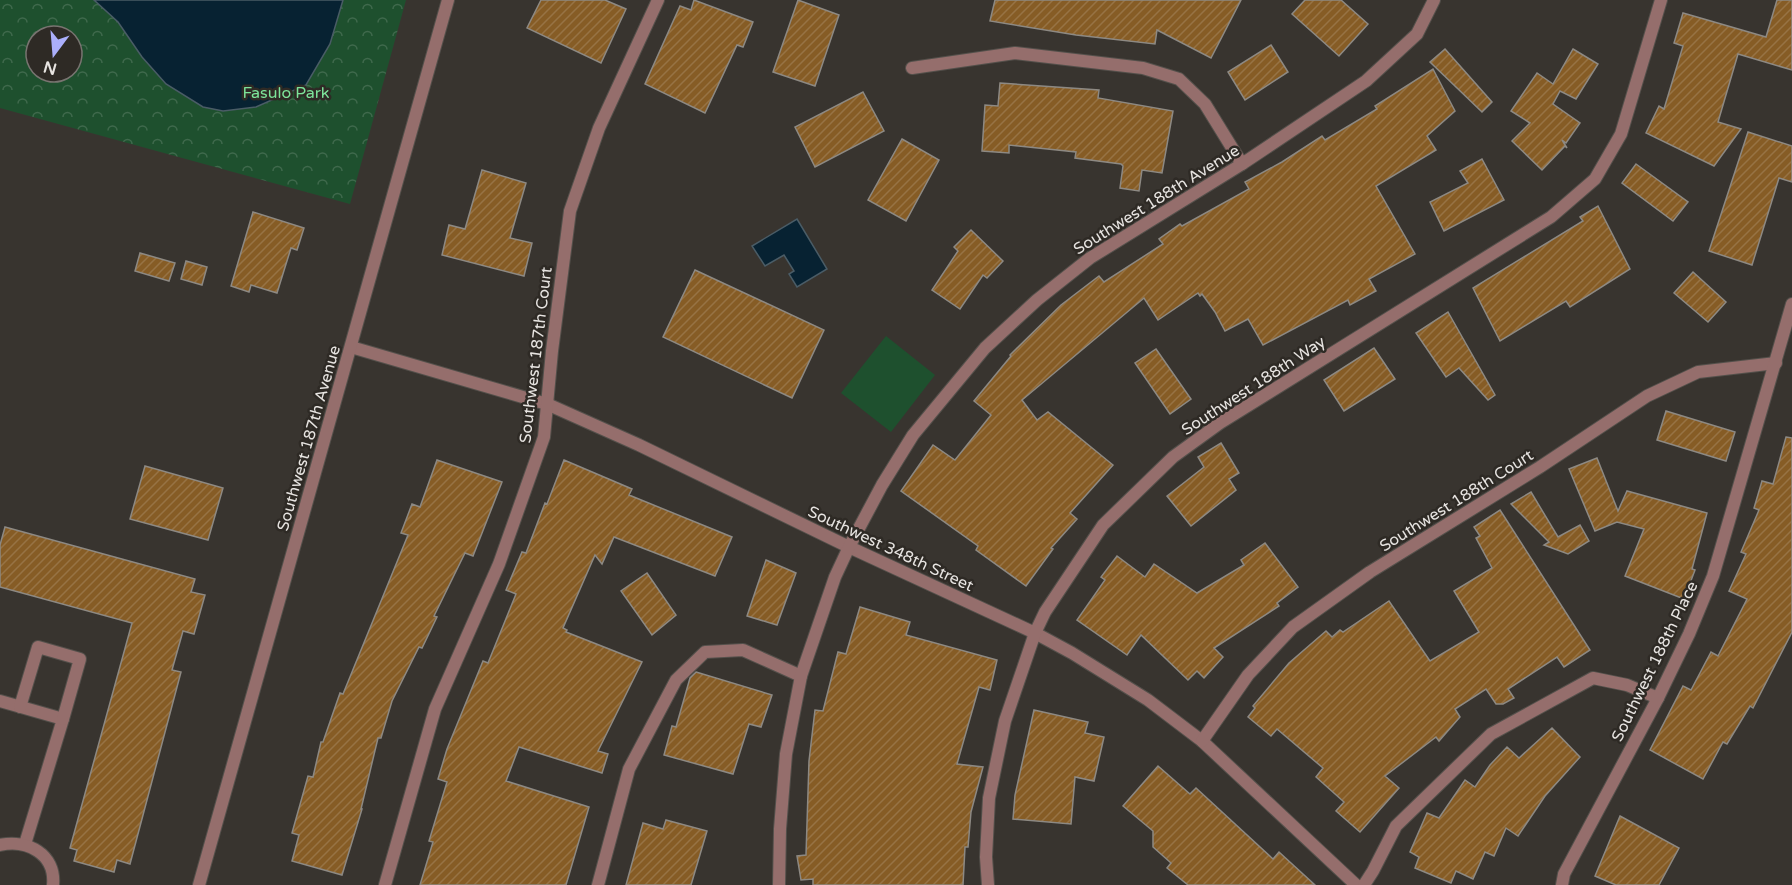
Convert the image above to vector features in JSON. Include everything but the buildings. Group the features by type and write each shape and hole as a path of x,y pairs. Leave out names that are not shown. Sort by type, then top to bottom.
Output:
{"street":[{"name":"Southwest 187th Avenue","path":"200,885 448,0"},
{"name":"Southwest 187th Court","path":"385,885 435,709 499,564 544,437 552,351 570,211 599,128 658,0"},
{"name":"Southwest 188th Avenue","path":"779,885 780,829 786,754 801,676 835,577 882,485 913,435 985,348 1037,300 1090,258 1242,164 1366,81 1417,34 1434,0"},
{"name":"Southwest 188th Way","path":"988,885 986,857 989,798 1005,721 1035,633 1045,612 1103,525 1173,457 1230,417 1551,217 1595,179 1621,134 1661,0"},
{"path":"912,68 1015,53 1143,68 1179,79 1205,104 1242,164"},
{"name":"Southwest 188th Place","path":"1562,885 1564,874 1658,698 1689,634 1713,576 1792,304"},
{"name":"Southwest 348th Street","path":"351,347 547,404 639,445 849,547 1035,633 1148,700 1202,741 1356,885"},
{"name":"Southwest 188th Court","path":"1202,741 1248,675 1293,627 1370,572 1540,468 1647,396 1698,372 1776,363"},
{"path":"20,707 39,646 80,659 25,844"},
{"path":"598,885 629,769 676,680 705,652 743,650 801,676"},
{"path":"1364,885 1396,826 1491,734 1593,678 1627,685 1658,698"},
{"path":"0,701 63,719"},
{"path":"0,845 25,844 36,849 51,867 53,885"}],"green space":[{"name":"Fasulo Park","path":"0,0 406,0 350,204 0,108"},
{"path":"886,336 935,375 891,432 841,393"}],"water":[{"path":"94,0 343,0 330,44 306,85 256,107 223,111 203,107 166,84 142,57 118,22"},
{"path":"797,219 827,269 797,287 789,274 794,271 784,255 765,266 752,246"}]}
